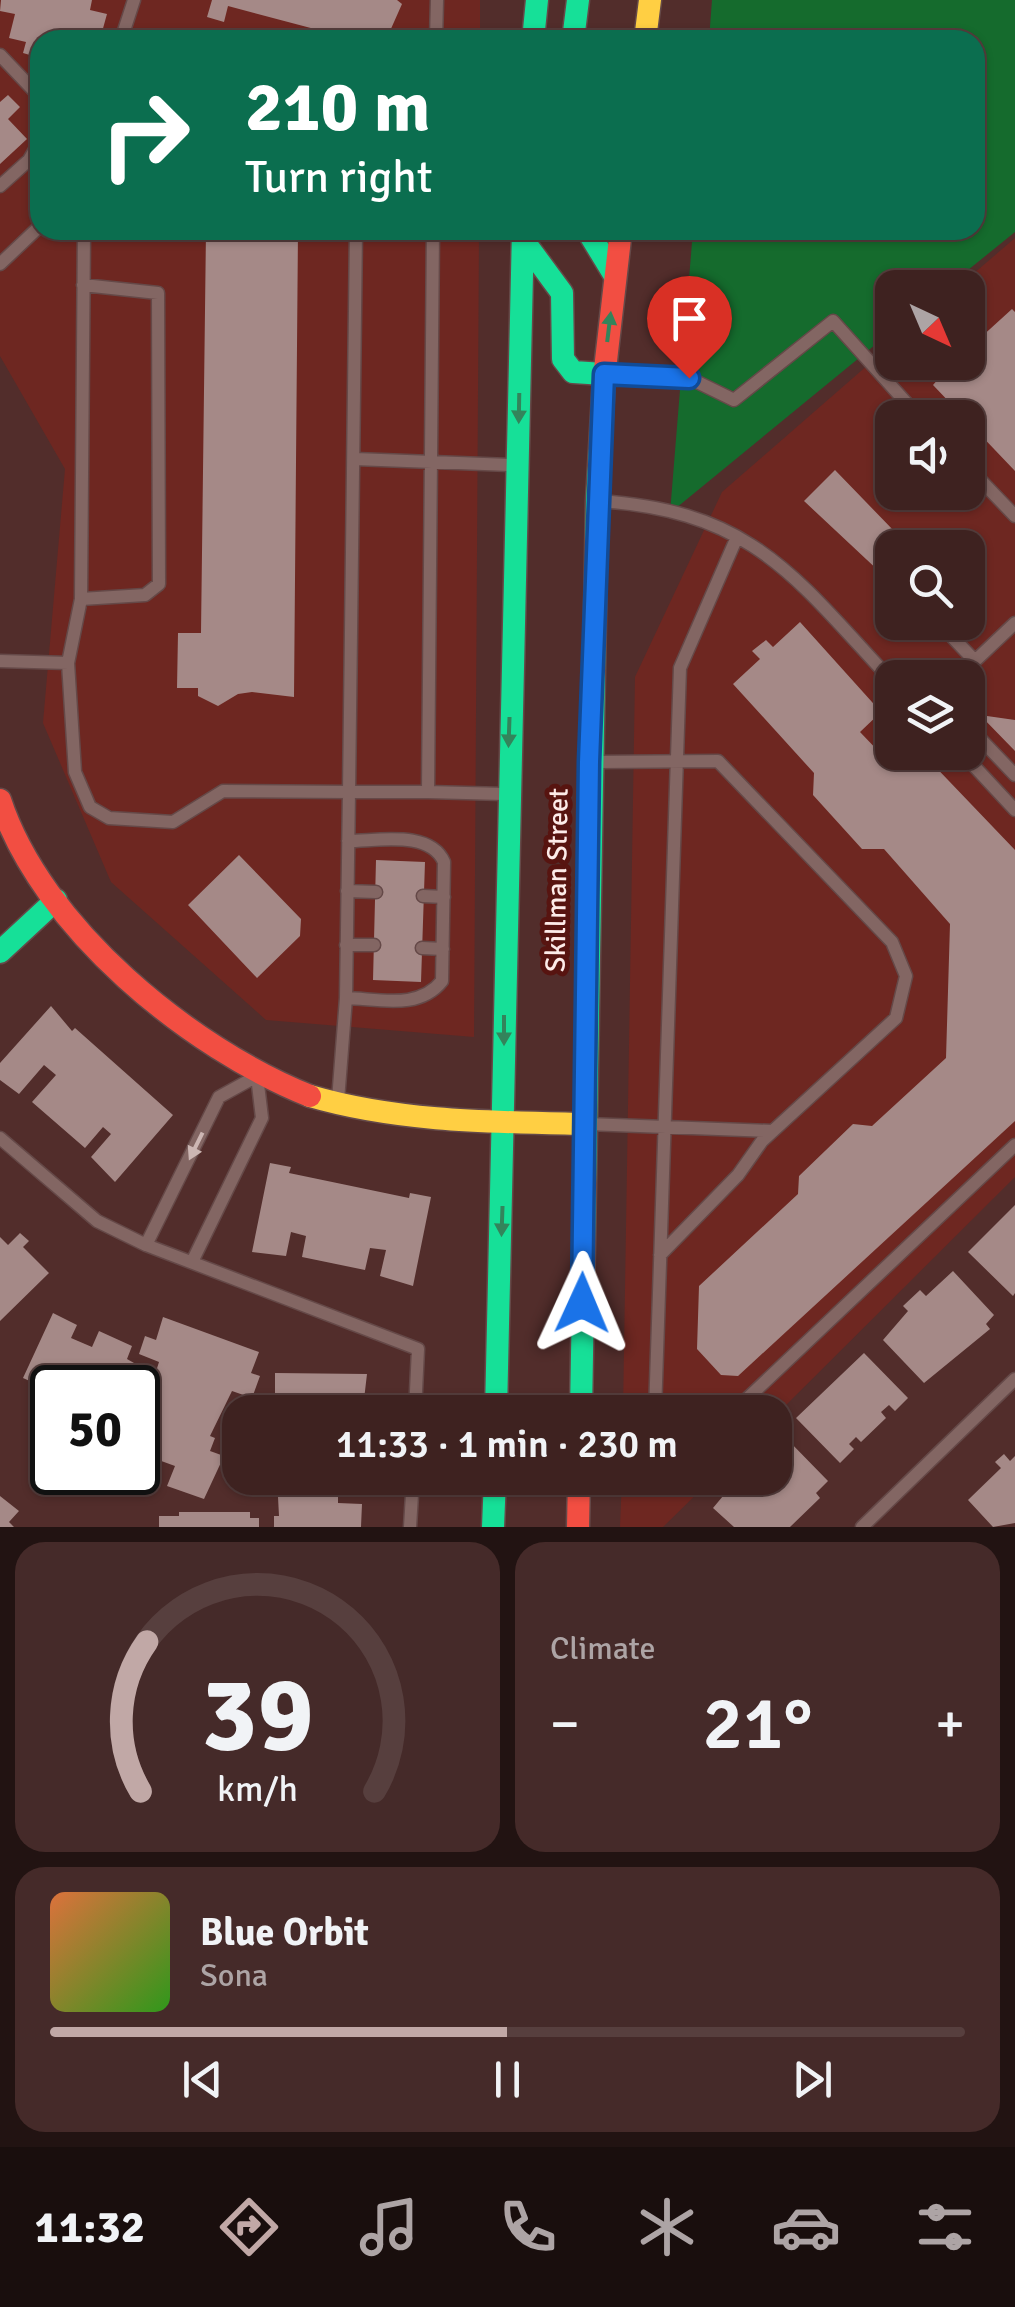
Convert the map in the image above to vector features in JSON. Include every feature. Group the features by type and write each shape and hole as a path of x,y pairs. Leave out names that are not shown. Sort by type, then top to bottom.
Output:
{"main road":[{"path":"534,30 537,0"},
{"path":"574,30 578,0"},
{"path":"646,30 650,0"},
{"name":"Skillman Street","path":"496,1395 507,794 523,240"},
{"path":"526,240 562,293 563,359 573,372 604,374"},
{"path":"593,240 615,276"},
{"name":"Skillman Street","path":"581,1395 589,762 597,501 604,374 620,240"},
{"path":"0,800 20,849 56,900 125,978 170,1019 257,1076 337,1107 414,1120 585,1124"},
{"path":"0,952 56,900"},
{"path":"493,1527 494,1495"},
{"path":"578,1527 579,1495"}],"lane":[{"path":"124,30 134,0"},
{"path":"436,30 437,0"},
{"path":"0,55 30,87"},
{"path":"0,186 30,158"},
{"path":"0,264 30,236"},
{"path":"84,240 81,599 68,663 75,772 90,807 109,818 173,822 223,791 507,794"},
{"path":"337,1107 346,998 356,240"},
{"path":"428,792 432,240"},
{"path":"81,599 145,595 159,584 158,293 83,285"},
{"path":"604,374 689,378 734,400 833,320 904,400"},
{"path":"355,459 518,466"},
{"path":"985,485 1015,516"},
{"path":"597,501 666,508 702,518 779,561 875,663"},
{"path":"656,1395 680,668 737,537"},
{"path":"976,660 1015,623"},
{"path":"955,640 974,660"},
{"path":"0,661 68,663"},
{"path":"985,744 1015,776"},
{"path":"589,762 718,761 892,942 906,976 896,1018 773,1131 738,1175 660,1256"},
{"path":"977,770 1015,810"},
{"path":"346,998 414,1000 430,996 442,981 444,897 444,862 438,848 425,842 348,841"},
{"path":"347,890 376,892"},
{"path":"424,896 444,897"},
{"path":"346,944 374,946"},
{"path":"422,948 443,949"},
{"path":"146,1245 220,1097 257,1076 262,1118 192,1262"},
{"path":"585,1124 773,1131"},
{"path":"0,1138 96,1222 146,1245 418,1349 416,1395"},
{"path":"751,1395 1015,1145"},
{"path":"862,1527 1015,1379"},
{"path":"410,1527 411,1495"}],"shaded area":[{"path":"0,0 480,0 480,30 30,30 30,240 479,240 474,1037 266,1020 111,882 43,723 65,469 0,356"},
{"path":"1015,238 1015,1177 792,1399 792,1395 623,1395 635,677 722,492 875,359 875,380 985,380 985,270 978,270"},
{"path":"621,1495 696,1495 663,1527 620,1527"}],"green space":[{"path":"712,0 1015,0 1015,232 968,270 875,270 875,345 670,513 692,240 985,240 985,30 710,30"}],"building":[{"path":"1,0 92,0 90,10 107,14 103,30 30,30 30,55 23,53 26,42 9,38 15,14 0,11"},
{"path":"212,0 397,0 402,4 390,30 318,30 228,6 224,22 207,17"},
{"path":"8,95 20,107 8,119 27,139 0,164 0,102"},
{"path":"206,240 298,240 294,697 252,692 238,694 218,706 198,696 198,688 177,688 178,633 201,633"},
{"path":"1012,309 1015,312 1015,471 985,440 985,400 947,400 933,385 937,380 985,380 985,334"},
{"path":"835,470 893,530 875,530 875,567 804,501"},
{"path":"800,622 875,705 875,718 860,732 875,748 875,770 938,770 1015,850 1015,1121 738,1376 721,1375 697,1349 699,1286 798,1194 799,1176 853,1124 872,1126 946,1058 950,924 884,849 862,849 813,795 814,773 733,684 760,659 752,651 766,640 773,647"},
{"path":"985,716 1015,720 1015,751 985,720"},
{"path":"239,855 301,919 300,936 257,978 188,905"},
{"path":"376,860 425,862 421,982 373,980"},
{"path":"51,1006 72,1031 75,1028 173,1115 115,1182 91,1157 111,1134 103,1127 85,1148 32,1102 56,1075 44,1065 19,1094 0,1080 0,1063"},
{"path":"270,1163 291,1167 289,1173 409,1198 410,1193 431,1197 413,1286 380,1276 386,1250 370,1248 365,1270 302,1257 306,1236 291,1232 286,1256 252,1252"},
{"path":"1015,1205 1015,1293 1013,1296 968,1252"},
{"path":"20,1233 29,1241 23,1247 49,1273 0,1321 0,1237 8,1245"},
{"path":"953,1271 994,1315 986,1324 990,1329 924,1383 883,1340 908,1311 903,1306 920,1290 926,1296"},
{"path":"53,1313 77,1325 71,1338 92,1347 99,1331 132,1346 127,1359 133,1365 30,1365 30,1381 23,1378"},
{"path":"163,1317 259,1352 251,1373 260,1376 253,1395 232,1391 222,1395 222,1411 210,1436 215,1438 210,1451 222,1455 222,1460 204,1499 167,1486 175,1466 160,1461 160,1365 139,1354 145,1336 156,1340"},
{"path":"864,1353 908,1398 895,1411 889,1405 881,1412 886,1418 861,1442 856,1437 849,1444 854,1449 840,1463 796,1418"},
{"path":"275,1373 367,1374 365,1395 275,1393"},
{"path":"792,1444 828,1481 816,1493 820,1498 790,1527 734,1527 713,1508 724,1495 792,1495"},
{"path":"1004,1454 1010,1461 1015,1456 1015,1523 993,1527 968,1500 1001,1468 995,1462"},
{"path":"278,1495 338,1495 338,1503 362,1504 361,1527 274,1527 274,1516 279,1516"},
{"path":"0,1496 19,1511 9,1522 14,1527 0,1527"},
{"path":"179,1512 250,1512 250,1518 259,1518 259,1527 159,1527 159,1516 179,1516"}],"traffic: fast":[{"path":"534,30 537,0"},
{"path":"574,30 578,0"},
{"path":"523,240 562,293 563,359 573,372 604,374"},
{"path":"496,1395 523,240"},
{"path":"593,240 615,276"},
{"path":"581,1395 597,501 604,378"},
{"path":"0,952 56,900"},
{"path":"493,1527 494,1495"}],"traffic: slow":[{"path":"646,30 650,0"},
{"path":"310,1096 412,1116 585,1124"}],"traffic: jam":[{"path":"604,378 620,240"},
{"path":"0,800 20,848 49,894 126,978 217,1048 310,1096"},
{"path":"578,1527 579,1495"}],"route":[{"path":"582,1303 589,762 604,374 689,378"}]}
